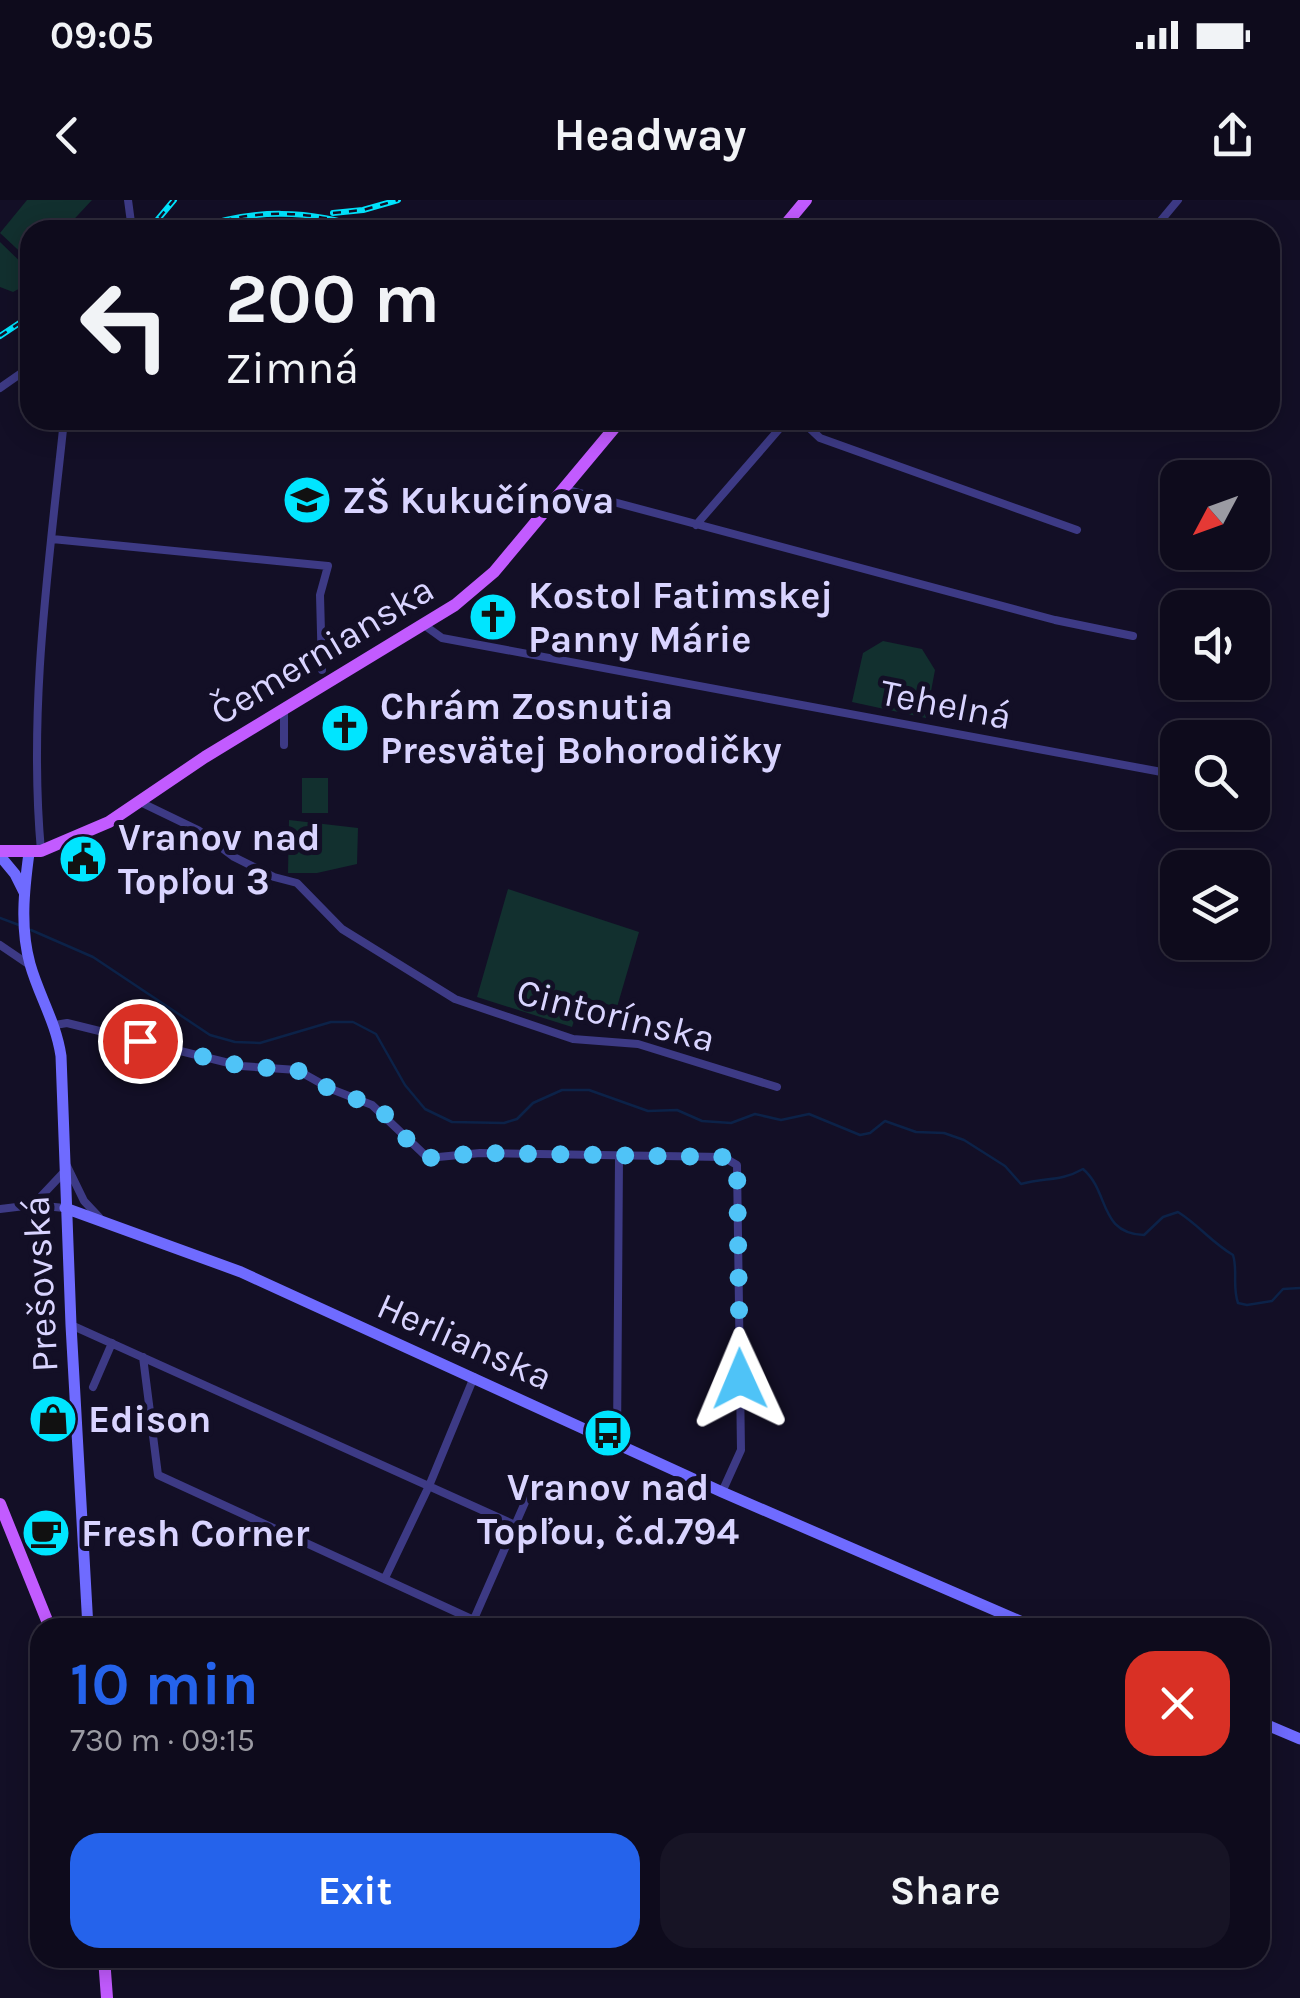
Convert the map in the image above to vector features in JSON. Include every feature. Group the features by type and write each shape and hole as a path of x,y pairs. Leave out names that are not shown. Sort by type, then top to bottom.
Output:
{"main road":[{"path":"789,220 806,200"},
{"name":"Čemernianska","path":"0,854 35,852 108,822 424,625 485,582 613,430"},
{"name":"Prešovská","path":"35,852 24,892 24,915 31,966 55,1025 61,1056 87,1618"},
{"path":"0,854 24,892"},
{"name":"Herlianska","path":"66,1208 241,1272 806,1530 1013,1618"},
{"path":"0,1504 46,1618"},
{"path":"1270,1726 1300,1739"},
{"path":"105,1968 107,1998"}],"street":[{"path":"1161,220 1178,200"},
{"path":"35,852 37,688 63,430"},
{"path":"696,525 777,430"},
{"path":"812,430 820,438 1078,530"},
{"path":"565,489 1055,620 1133,636"},
{"path":"52,539 328,566 320,594 322,670"},
{"name":"Tehelná","path":"424,625 442,638 1160,772"},
{"path":"284,709 284,744"},
{"name":"Cintorínska","path":"140,802 198,830 234,857 274,877 297,883 342,929 455,999 573,1039 638,1044 777,1088"},
{"path":"0,945 31,966"},
{"path":"55,1025 67,1023 241,1066 297,1070 330,1089 372,1105 428,1158 480,1153 724,1157 737,1165 741,1450 722,1492"},
{"path":"617,1443 618,1158"},
{"path":"33,1205 65,1165 84,1202 100,1222"},
{"name":"Herlianska","path":"0,1209 33,1205 66,1208"},
{"path":"67,1236 79,1223 100,1222"},
{"path":"71,1325 515,1525"},
{"path":"93,1387 112,1343"},
{"path":"142,1358 158,1474 472,1618"},
{"path":"385,1578 474,1378"},
{"path":"474,1618 530,1491"}],"green space":[{"path":"27,200 92,200 73,220 20,220 20,252 0,233"},
{"path":"0,242 20,261 20,288 13,292 0,287"},
{"path":"883,641 922,649 935,670 926,718 852,702 863,653"},
{"path":"302,778 328,778 328,813 302,813"},
{"path":"289,820 358,828 357,864 317,873 288,873"},
{"path":"508,889 639,932 617,1007 582,997 572,1027 477,997"}],"waterway":[{"path":"0,918 19,925"},
{"path":"31,930 93,957 210,1035 260,1043 331,1022 353,1022 376,1034 405,1085 425,1109 452,1122 504,1123 517,1119 533,1103 562,1090 589,1090 648,1111 677,1110 702,1121 731,1123 755,1114 781,1120 809,1114 860,1135 870,1133 885,1121 916,1132 944,1133 964,1140 1005,1166 1021,1184 1060,1178 1083,1169 1112,1219 1129,1233 1144,1235 1163,1217 1178,1212 1233,1255 1238,1303 1272,1301 1283,1289 1300,1288"}],"railway":[{"path":"157,220 174,200"},
{"path":"333,213 398,200"},
{"path":"228,220 281,214 334,220"},
{"path":"0,336 20,323"}],"place":[{"name":"ZŠ Kukučínova","path":"307,500"},
{"name":"Kostol Fatimskej Panny Márie","path":"493,617"},
{"name":"Chrám Zosnutia Presvätej Bohorodičky","path":"345,728"},
{"name":"Vranov nad Topľou 3","path":"83,859"},
{"name":"Edison","path":"53,1419"},
{"name":"Vranov nad Topľou, č.d.794","path":"608,1433"},
{"name":"Fresh Corner","path":"46,1533"}],"route":[{"path":"140,1041 241,1066 297,1070 330,1089 372,1105 428,1158 480,1153 724,1157 737,1165 740,1379"}]}
